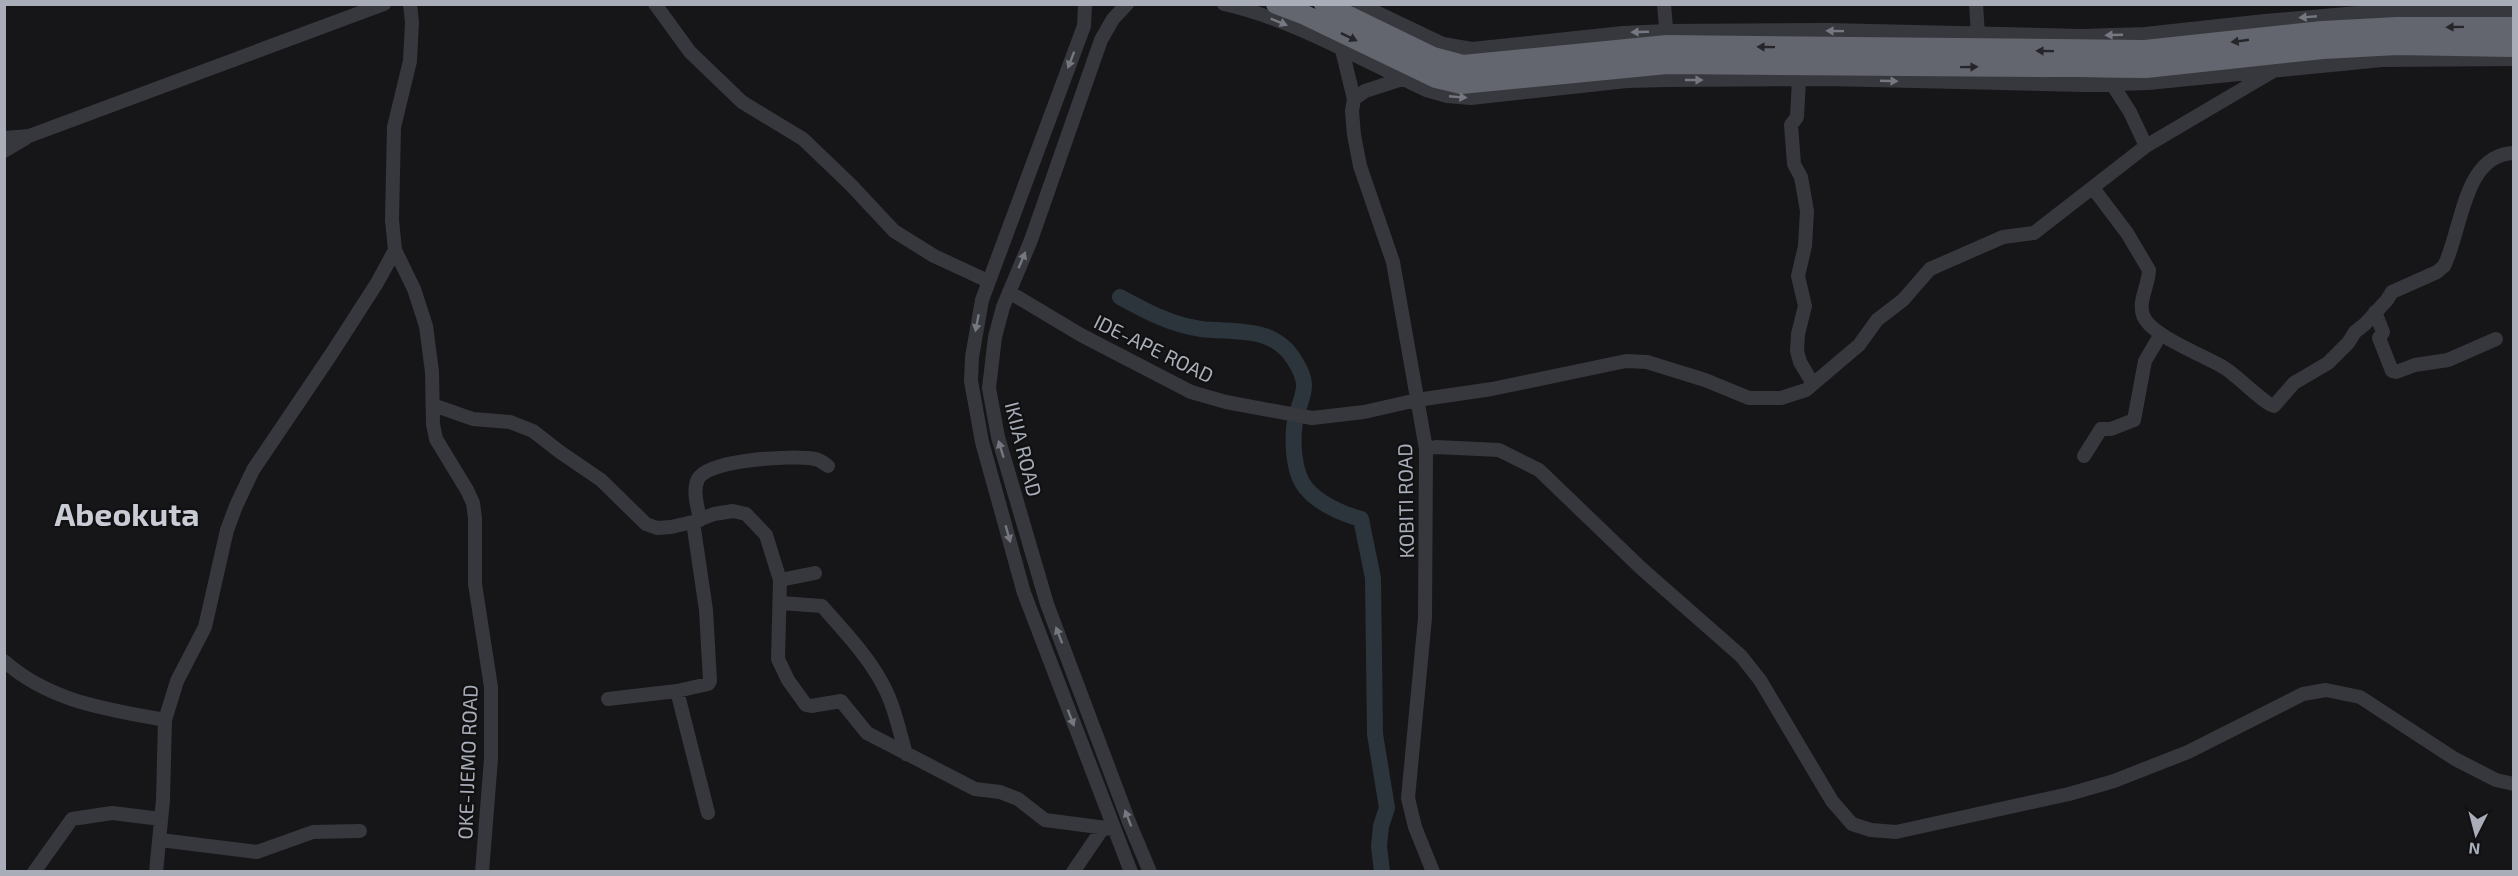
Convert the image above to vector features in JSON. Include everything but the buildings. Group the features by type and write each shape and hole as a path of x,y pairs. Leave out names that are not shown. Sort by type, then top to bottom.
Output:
{"highway":[{"path":"1276,4 1305,15 1436,78 1461,84 1532,68 1667,55 2145,50 2332,30 2397,27 2514,27"},
{"path":"1324,4 1442,61 1532,68"},
{"path":"1667,55 2146,68 2344,48 2397,45 2514,47"}],"street":[{"path":"4,152 29,136 384,4"},
{"path":"156,872 160,840 165,720 177,681 205,627 231,518 250,476 351,323 395,250 392,188 395,153 394,128 410,61 412,22 410,4"},
{"path":"656,4 690,52 742,102 802,139 851,185 894,231 934,256 988,281"},
{"name":"IKIJA ROAD","path":"1085,4 1086,15 1082,33 988,281 980,310 972,357 971,381 974,408 982,442 1024,593 1108,829 1131,872"},
{"name":"IKIJA ROAD","path":"1127,4 1113,19 1101,40 1031,240 1009,292 994,337 989,388 998,437 1047,604 1150,872"},
{"path":"1224,4 1249,10 1402,79 1446,96 1471,98 1626,81 1667,55 1828,30 2082,36 2145,34 2359,9 2514,12"},
{"path":"1359,4 1456,48 1486,49 1623,33 1667,55 1799,79 2112,84 2171,81 2382,60 2514,60"},
{"path":"1664,4 1667,55"},
{"path":"1976,4 1978,35"},
{"name":"KOBITI ROAD","path":"1342,50 1354,99 1352,111 1354,135 1360,166 1394,262 1426,449 1425,618 1407,798 1433,872"},
{"name":"IDE-APE ROAD","path":"1009,292 1081,335 1191,392 1226,402 1312,418 1364,412 1417,400 1492,389 1626,361 1647,362 1705,380 1749,398 1781,398 1806,390 1859,345 1877,320 1903,300 1930,268 2003,237 2034,233 2146,146 2275,70"},
{"path":"1354,99 1365,91 1402,79"},
{"path":"1799,79 1797,117 1791,125 1794,164 1801,177 1807,211 1805,246 1798,276 1805,306 1798,334 1797,351 1800,362 1813,384"},
{"path":"2112,84 2130,112 2146,146"},
{"path":"4,138 29,136"},
{"path":"2093,188 2127,233 2149,270 2142,304 2146,322 2161,334 2228,370 2265,403 2274,406 2294,383 2328,363 2392,292 2437,272 2444,266 2475,176 2494,157 2514,153"},
{"name":"OKE-IJEMO ROAD","path":"395,250 421,306 428,340 436,440 473,503 475,584 491,687 491,759 482,872"},
{"path":"2374,312 2383,332 2379,338 2392,371 2396,372 2415,365 2448,360 2496,339"},
{"path":"2084,456 2101,429 2111,429 2134,420 2145,361 2161,334"},
{"path":"433,405 473,418 510,422 533,431 560,453 601,480 645,524 657,528 671,527 714,514 732,511 746,514 766,535 780,580 778,659 802,701 811,706 841,701 867,733 975,789 1000,792 1018,799 1045,820 1060,824 1108,829"},
{"path":"1426,449 1436,447 1498,450 1539,470 1642,569 1741,656 1760,680 1832,801 1852,824 1871,830 1896,832 2069,794 2114,781 2188,752 2303,694 2325,690 2360,697 2455,759 2496,780 2514,784"},
{"path":"608,699 677,691 708,684 710,679 706,610 694,487 699,476 709,469 742,462 781,458 814,459 828,466"},
{"path":"780,580 815,573"},
{"path":"781,603 822,606 853,642 882,682 890,700 906,754"},
{"path":"4,661 23,677 66,697 98,707 165,720"},
{"path":"677,691 708,813"},
{"path":"34,872 72,819 112,813 161,819"},
{"path":"1073,872 1108,829"},
{"path":"160,840 257,852 313,832 360,831"}],"waterway":[{"path":"1120,297 1179,324 1201,329 1240,331 1265,336 1286,349 1300,370 1304,391 1295,421 1294,437 1298,474 1306,488 1317,498 1338,511 1361,519 1373,578 1375,734 1387,808 1381,826 1379,846 1382,872"}],"district":[{"name":"Abeokuta","path":"127,513"}]}
